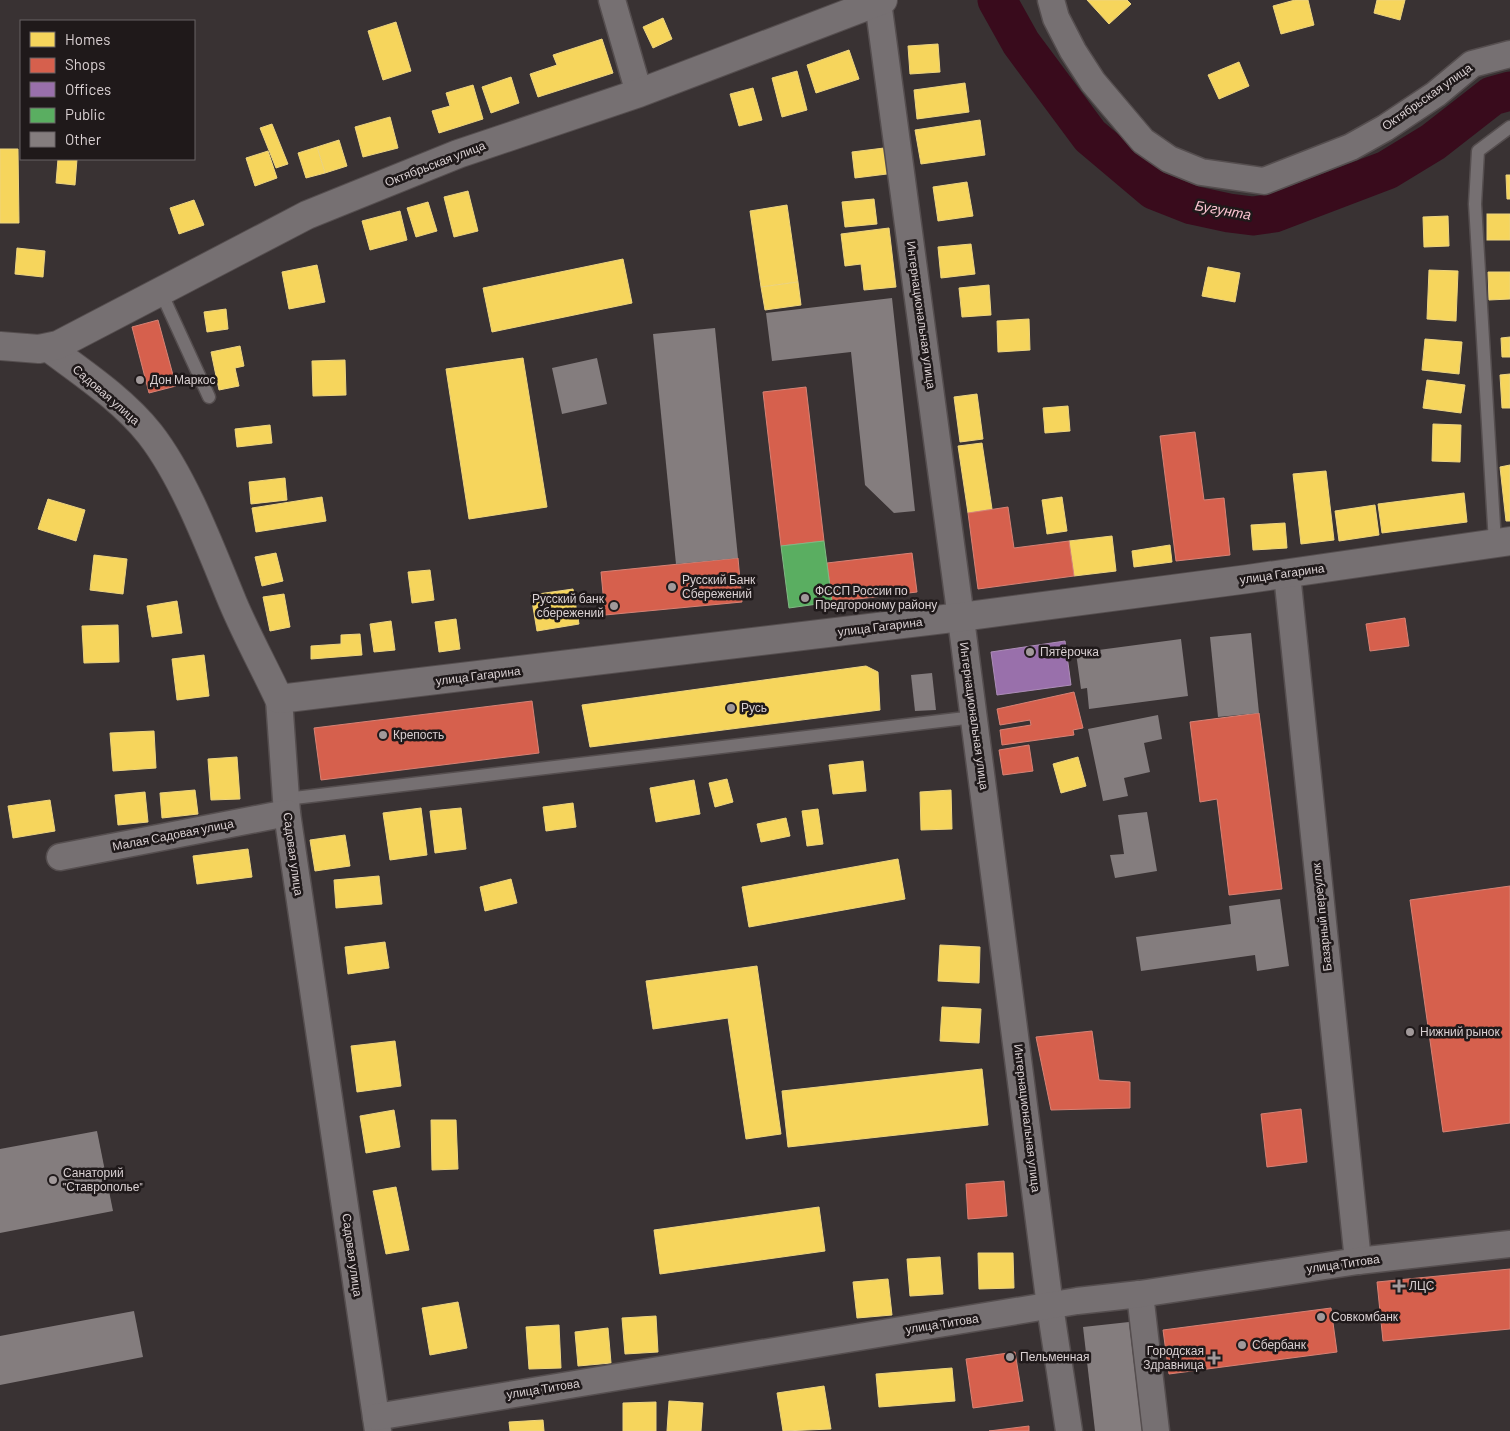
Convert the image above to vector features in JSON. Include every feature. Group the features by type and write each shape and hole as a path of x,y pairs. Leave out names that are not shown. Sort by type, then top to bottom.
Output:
{"street":[{"path":"612,0 639,93"},
{"name":"Октябрьская улица","path":"1051,0 1056,18 1073,51 1093,82 1143,141 1169,159 1202,172 1264,181 1351,147 1385,128 1428,99 1472,64 1510,54"},
{"name":"Октябрьская улица","path":"0,346 49,348 68,340 160,290 307,215 458,154 639,93 881,1"},
{"name":"Интернациональная улица","path":"881,1 1050,1306 1069,1431"},
{"name":"Садовая улица","path":"49,348 123,406 150,434 170,465 218,562 234,604 279,699 286,806 377,1424"},
{"name":"улица Гагарина","path":"279,699 961,617 1287,574 1502,542"},
{"name":"Базарный переулок","path":"1287,574 1358,1261"},
{"name":"Малая Садовая улица","path":"60,857 286,806"},
{"name":"улица Титова","path":"377,1424 1050,1306 1358,1261 1510,1244"},
{"path":"1140,1294 1156,1431"}],"lane":[{"path":"1502,542 1475,204 1478,151 1510,127"},
{"path":"160,290 208,397"},
{"path":"286,806 974,717"}],"building: Homes":[{"path":"1087,0 1127,0 1131,4 1109,24"},
{"path":"1295,0 1308,0 1314,25 1281,34 1273,6"},
{"path":"1377,0 1405,0 1400,20 1374,13"},
{"path":"663,18 672,39 653,48 643,27"},
{"path":"396,22 411,71 383,80 368,31"},
{"path":"602,39 613,73 538,97 530,74 557,65 553,55"},
{"path":"938,44 940,72 910,74 908,46"},
{"path":"849,50 859,79 816,93 807,65"},
{"path":"1239,62 1249,86 1219,99 1208,75"},
{"path":"797,71 807,110 782,117 772,78"},
{"path":"511,77 519,103 491,113 482,87"},
{"path":"965,83 969,112 917,119 914,90"},
{"path":"473,85 483,119 439,133 432,111 450,106 446,93"},
{"path":"753,88 762,120 739,126 730,94"},
{"path":"390,117 398,148 363,157 355,127"},
{"path":"980,120 985,155 921,164 915,130"},
{"path":"272,124 288,164 276,168 260,128"},
{"path":"339,140 347,166 325,173 317,147"},
{"path":"317,147 325,173 306,178 298,153"},
{"path":"884,148 887,174 855,178 852,152"},
{"path":"0,149 18,149 19,223 0,223"},
{"path":"268,151 277,178 255,186 246,158"},
{"path":"58,160 77,160 75,185 56,183"},
{"path":"1506,175 1510,175 1510,199 1507,199"},
{"path":"967,182 973,216 938,221 933,187"},
{"path":"468,191 478,231 454,237 444,197"},
{"path":"874,199 877,224 845,227 842,202"},
{"path":"194,200 204,225 179,234 170,208"},
{"path":"428,202 437,231 416,237 407,208"},
{"path":"787,205 798,282 761,287 750,211"},
{"path":"400,211 407,240 370,250 362,221"},
{"path":"1487,214 1510,214 1510,240 1487,240"},
{"path":"1448,216 1449,246 1424,247 1423,217"},
{"path":"889,228 896,287 864,290 861,264 845,266 841,234"},
{"path":"971,244 975,274 941,278 938,247"},
{"path":"17,248 45,251 43,277 15,274"},
{"path":"623,259 632,303 492,332 483,288"},
{"path":"317,265 325,302 289,309 282,272"},
{"path":"1208,267 1240,273 1235,302 1202,296"},
{"path":"1429,270 1458,271 1456,321 1427,319"},
{"path":"1488,272 1510,272 1510,299 1489,300"},
{"path":"798,282 801,305 765,310 761,287"},
{"path":"989,285 991,315 962,317 959,288"},
{"path":"226,309 228,329 207,332 204,312"},
{"path":"1029,319 1030,350 998,352 997,321"},
{"path":"1510,337 1510,357 1502,357 1501,338"},
{"path":"1425,339 1462,342 1459,374 1422,370"},
{"path":"240,346 244,366 235,368 239,386 219,390 211,352"},
{"path":"523,358 547,507 469,519 446,369"},
{"path":"345,360 346,395 313,396 312,361"},
{"path":"1510,374 1510,408 1502,408 1500,375"},
{"path":"1427,380 1465,385 1461,413 1423,408"},
{"path":"977,394 983,439 960,442 954,397"},
{"path":"1068,406 1070,431 1045,433 1043,408"},
{"path":"1433,424 1461,425 1460,462 1432,461"},
{"path":"270,425 272,443 237,447 235,429"},
{"path":"982,443 992,509 968,513 958,446"},
{"path":"1510,465 1510,521 1506,521 1500,467"},
{"path":"1326,471 1334,540 1301,544 1293,474"},
{"path":"285,478 287,500 251,504 249,482"},
{"path":"1464,493 1467,522 1382,533 1378,504"},
{"path":"322,497 326,521 256,532 252,508"},
{"path":"1062,497 1067,531 1047,534 1042,500"},
{"path":"48,499 85,510 76,541 38,529"},
{"path":"1375,505 1379,535 1339,541 1335,511"},
{"path":"1285,523 1287,548 1253,550 1251,525"},
{"path":"1112,536 1116,571 1074,576 1069,541"},
{"path":"1170,545 1172,562 1134,567 1132,551"},
{"path":"276,553 283,581 262,586 255,557"},
{"path":"94,555 127,559 123,594 90,590"},
{"path":"430,570 434,600 412,603 408,572"},
{"path":"573,589 579,624 537,631 531,595"},
{"path":"284,594 290,627 270,631 263,597"},
{"path":"177,601 182,633 152,637 147,606"},
{"path":"456,619 460,649 439,652 435,622"},
{"path":"391,621 395,650 374,652 370,624"},
{"path":"118,625 119,662 84,663 82,626"},
{"path":"360,634 362,655 311,659 311,646 341,644 341,635"},
{"path":"204,655 209,696 177,700 172,659"},
{"name":"Русь","path":"866,666 878,672 880,710 590,747 582,705"},
{"path":"154,731 156,768 113,771 110,733"},
{"path":"237,757 240,799 211,800 208,759"},
{"path":"1078,757 1086,786 1061,793 1053,764"},
{"path":"863,761 866,791 833,794 829,765"},
{"path":"727,779 733,802 715,807 709,783"},
{"path":"694,780 700,814 656,822 650,788"},
{"path":"195,790 198,814 162,818 160,793"},
{"path":"951,790 952,829 921,830 920,792"},
{"path":"145,792 148,822 118,825 115,795"},
{"path":"50,800 55,831 13,838 8,806"},
{"path":"573,803 576,827 546,831 543,807"},
{"path":"421,808 427,855 390,860 383,813"},
{"path":"461,808 466,849 435,853 430,811"},
{"path":"818,809 823,844 807,846 802,811"},
{"path":"786,818 790,836 761,842 757,824"},
{"path":"345,835 350,866 315,871 310,840"},
{"path":"248,849 252,877 197,884 193,856"},
{"path":"898,859 905,899 749,927 742,887"},
{"path":"379,876 382,904 336,908 334,880"},
{"path":"511,879 517,903 485,911 480,887"},
{"path":"385,942 389,968 348,974 345,947"},
{"path":"940,945 980,947 979,983 938,981"},
{"path":"757,966 781,1134 746,1139 728,1018 653,1029 646,981"},
{"path":"942,1007 981,1009 979,1043 940,1041"},
{"path":"395,1041 401,1086 357,1092 351,1046"},
{"path":"982,1069 988,1125 788,1147 782,1091"},
{"path":"394,1110 400,1147 366,1153 360,1116"},
{"path":"431,1120 456,1120 458,1169 432,1170"},
{"path":"396,1187 409,1250 386,1254 373,1191"},
{"path":"819,1207 825,1251 660,1274 654,1230"},
{"path":"978,1253 1013,1253 1014,1288 979,1289"},
{"path":"940,1257 943,1294 910,1296 907,1259"},
{"path":"888,1279 892,1315 857,1318 853,1282"},
{"path":"458,1302 467,1348 430,1355 422,1308"},
{"path":"656,1316 658,1352 625,1354 622,1318"},
{"path":"559,1325 561,1368 529,1369 526,1327"},
{"path":"608,1328 611,1363 578,1366 575,1332"},
{"path":"952,1368 955,1401 879,1407 876,1374"},
{"path":"824,1386 831,1429 783,1431 777,1393"},
{"path":"669,1401 703,1403 701,1431 667,1431"},
{"path":"656,1402 656,1431 623,1431 623,1403"},
{"path":"543,1420 544,1431 510,1431 509,1422"}],"building: Shops":[{"path":"158,320 176,386 149,393 132,327"},
{"path":"806,387 824,541 781,546 763,392"},
{"path":"1195,432 1204,500 1224,498 1230,555 1176,561 1160,436"},
{"path":"1008,507 1014,548 1069,541 1074,576 978,589 968,513"},
{"path":"912,553 917,592 832,602 827,563"},
{"name":"Русский Банк Сбережений","path":"738,558 742,602 605,615 601,572"},
{"path":"1405,618 1409,646 1370,651 1366,624"},
{"path":"1074,692 1083,728 1073,730 1074,735 1002,745 1000,730 1031,725 1030,720 1000,725 997,709"},
{"path":"532,701 539,753 321,780 314,728"},
{"path":"1259,713 1282,889 1229,895 1217,799 1200,802 1190,722"},
{"path":"1029,745 1033,771 1003,775 999,750"},
{"path":"1510,886 1510,1123 1443,1132 1410,900"},
{"path":"1092,1031 1099,1080 1130,1082 1130,1108 1051,1110 1036,1037"},
{"path":"1301,1109 1307,1162 1267,1167 1261,1114"},
{"path":"1004,1181 1007,1216 968,1219 966,1184"},
{"path":"1510,1269 1510,1329 1383,1341 1377,1282"},
{"path":"1331,1308 1337,1352 1169,1374 1163,1330"},
{"path":"1015,1352 1023,1401 973,1408 966,1359"},
{"path":"1029,1426 1029,1431 989,1431"}],"building: Offices":[{"path":"1065,641 1071,685 997,695 991,652"}],"building: Public":[{"path":"824,541 832,602 789,608 781,546"}],"building: Other":[{"path":"892,298 915,511 894,513 865,485 851,352 772,361 766,313"},
{"path":"715,328 738,558 676,564 653,334"},
{"path":"597,358 607,404 562,414 552,368"},
{"path":"1251,633 1259,713 1218,717 1210,637"},
{"path":"1181,639 1188,696 1089,709 1087,688 1081,689 1076,653"},
{"path":"932,673 936,710 915,711 911,675"},
{"path":"1158,715 1162,739 1144,743 1150,772 1124,778 1128,796 1103,801 1088,729"},
{"path":"1147,812 1157,871 1115,878 1110,855 1124,854 1118,815"},
{"path":"1280,899 1289,966 1257,971 1255,955 1141,971 1136,937 1231,924 1229,906"},
{"name":"Санаторий \"Ставрополье\"","path":"97,1131 113,1211 0,1233 0,1149"},
{"path":"134,1311 143,1357 0,1385 0,1336"},
{"path":"1129,1322 1142,1431 1095,1431 1083,1327"}],"waterway":[{"name":"Бугунта","path":"997,0 1021,43 1090,136 1154,190 1192,205 1229,213 1253,216 1274,213 1387,170 1433,142 1492,96 1510,91"}],"place":[{"name":"Дон Маркос","path":"140,380"},
{"name":"Русский Банк Сбережений","path":"672,587"},
{"name":"ФССП России по Предгороному району","path":"805,598"},
{"name":"Русский банк сбережений","path":"614,606"},
{"name":"Пятёрочка","path":"1030,652"},
{"name":"Русь","path":"731,708"},
{"name":"Крепость","path":"383,735"},
{"name":"Нижний рынок","path":"1410,1032"},
{"name":"Санаторий \"Ставрополье\"","path":"53,1180"},
{"name":"ЛЦС","path":"1399,1286"},
{"name":"Совкомбанк","path":"1321,1317"},
{"name":"Сбербанк","path":"1242,1345"},
{"name":"Пельменная","path":"1010,1357"},
{"name":"Городская Здравница","path":"1214,1358"}]}
